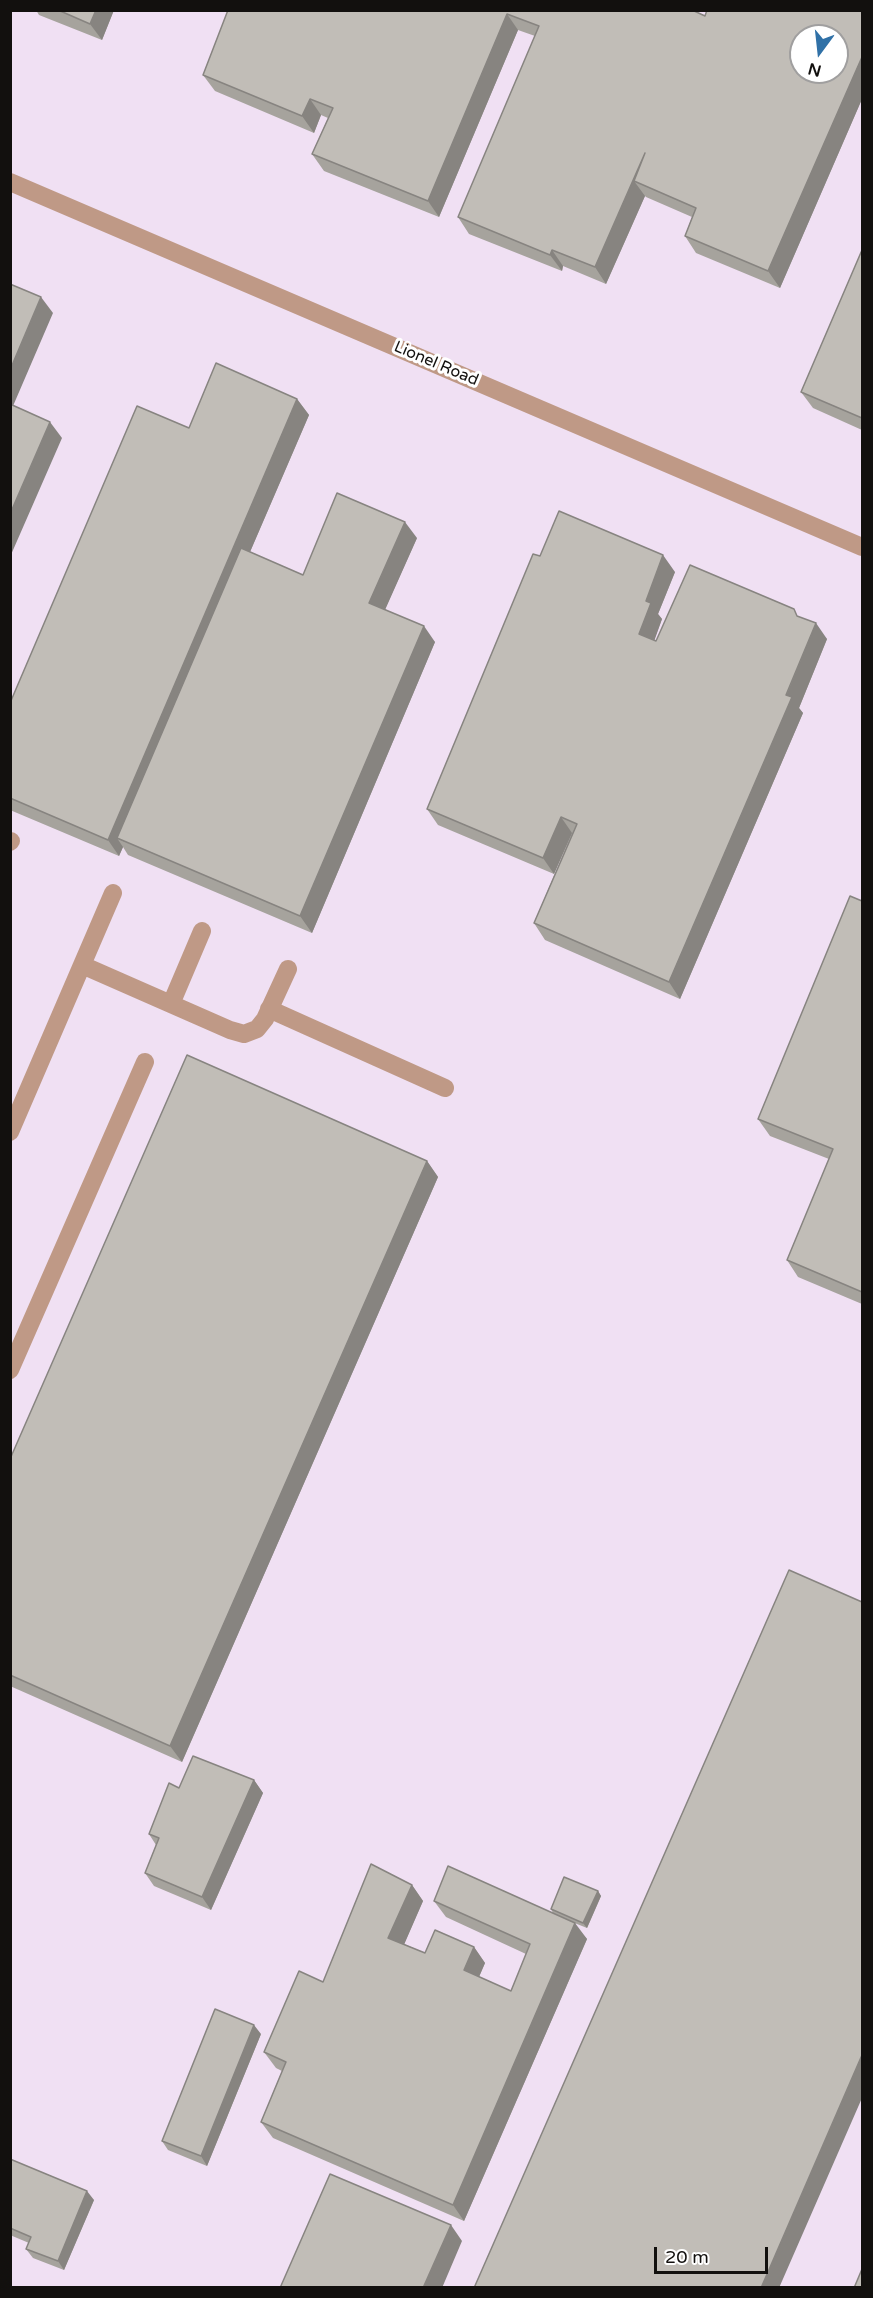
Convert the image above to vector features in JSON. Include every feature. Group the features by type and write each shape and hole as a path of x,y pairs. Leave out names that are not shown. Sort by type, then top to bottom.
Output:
{"street":[{"name":"Lionel Road","path":"10,182 862,547"},
{"path":"10,1132 113,893"},
{"path":"171,1004 202,931"},
{"path":"82,965 230,1030 244,1034 256,1029 269,1010 288,969"},
{"path":"269,1010 445,1088"},
{"path":"10,1370 145,1062"}],"shaded area":[{"path":"11,11 862,11 862,2287 11,2287"}],"building":[{"path":"58,10 96,10 90,24"},
{"path":"228,10 692,10 705,16 707,10 862,10 862,57 768,271 685,236 696,208 634,181 645,153 595,267 552,250 550,255 458,217 539,26 507,14 428,201 312,154 333,108 310,99 302,116 203,75"},
{"path":"862,250 862,418 801,392"},
{"path":"10,284 41,297 10,370"},
{"path":"216,363 297,399 108,840 10,798 10,703 137,406 189,428"},
{"path":"10,404 50,422 10,514"},
{"path":"337,493 405,522 369,603 424,626 300,916 117,838 241,548 303,575"},
{"path":"559,511 663,555 646,601 651,603 639,634 656,641 690,565 794,609 797,616 816,623 786,695 792,697 669,982 534,923 577,824 561,817 543,858 427,809 533,554 540,556"},
{"path":"850,896 862,901 862,1292 787,1260 833,1149 758,1119"},
{"path":"187,1055 427,1161 170,1746 10,1675 10,1459"},
{"path":"789,1570 862,1602 862,2055 761,2288 474,2288"},
{"path":"193,1756 254,1780 202,1897 145,1873 159,1838 149,1834 169,1783 179,1788"},
{"path":"371,1864 412,1885 388,1938 425,1953 435,1930 474,1947 464,1970 511,1991 530,1944 434,1901 448,1866 575,1923 453,2205 261,2122 286,2062 264,2052 299,1971 323,1982"},
{"path":"564,1877 598,1891 583,1923 551,1909"},
{"path":"215,2009 254,2025 201,2156 162,2141"},
{"path":"10,2159 87,2191 58,2261 26,2249 31,2237 10,2228"},
{"path":"330,2174 451,2225 423,2288 280,2288"},
{"path":"862,2269 862,2288 854,2288"}]}
